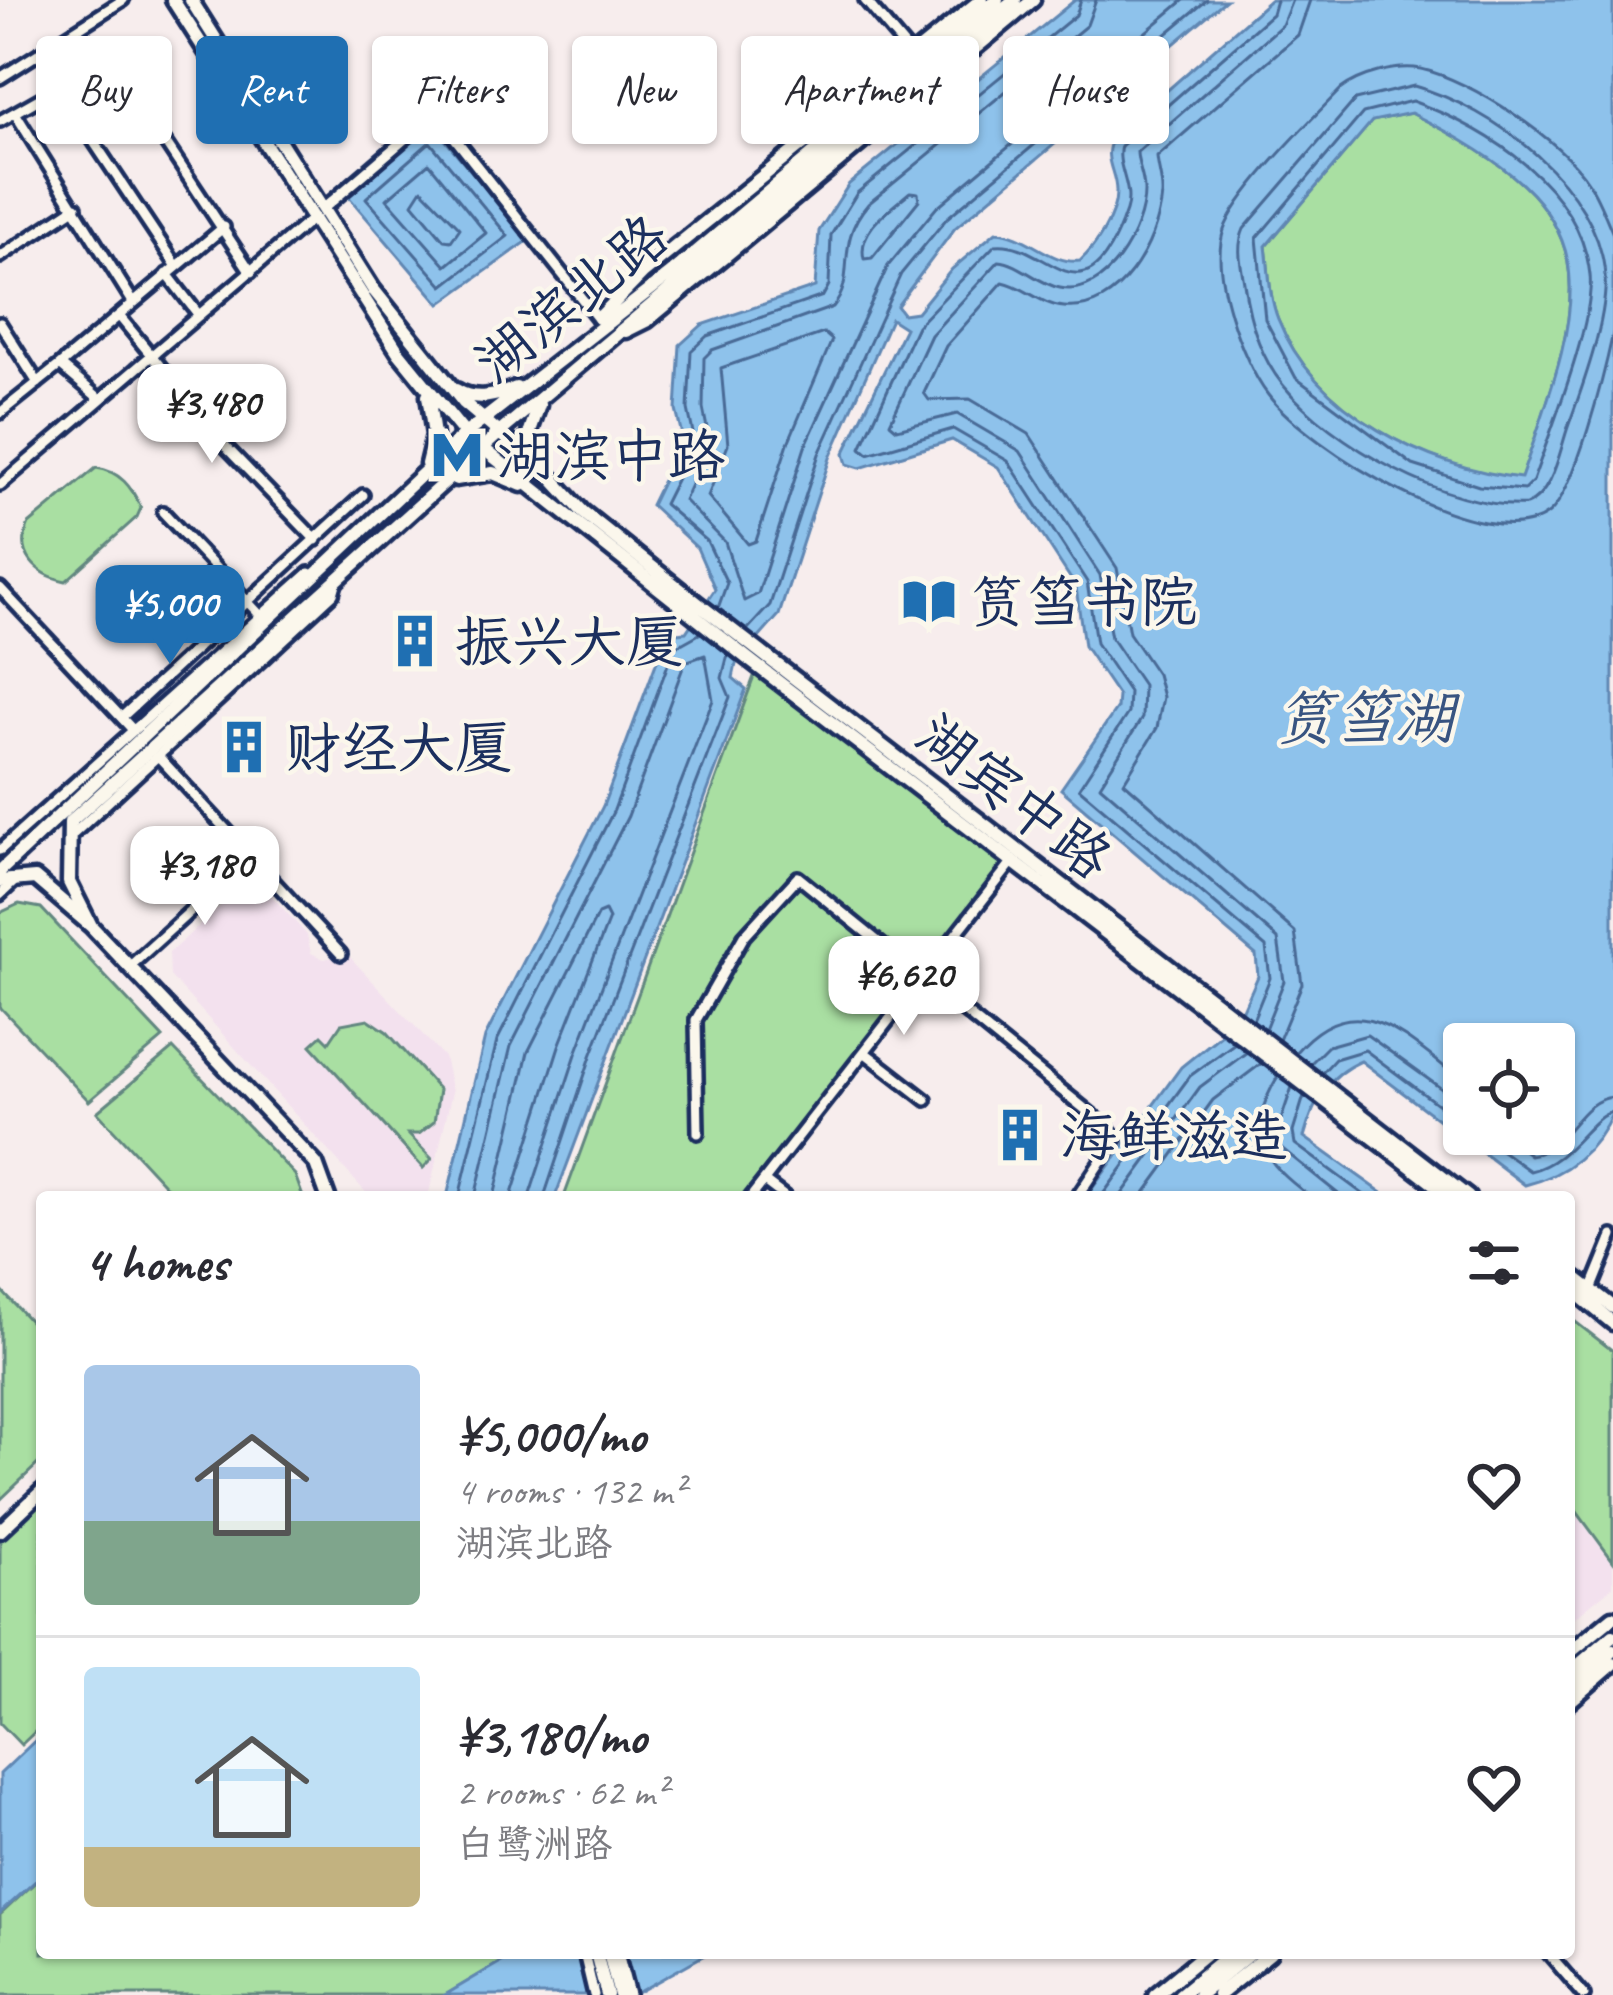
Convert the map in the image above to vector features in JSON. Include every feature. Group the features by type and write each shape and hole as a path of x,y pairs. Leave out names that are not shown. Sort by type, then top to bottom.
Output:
{"main road":[{"path":"173,0 318,213 451,387 693,608"},
{"path":"191,0 428,395 465,434 537,492 693,608"},
{"path":"947,36 981,0"},
{"name":"湖滨北路","path":"954,36 997,0"},
{"name":"湖滨北路","path":"962,36 1015,0"},
{"path":"614,337 648,320 1033,0"},
{"path":"570,347 644,273 815,144"},
{"name":"湖滨北路","path":"0,871 283,610 371,517 465,434 825,144"},
{"name":"湖滨北路","path":"66,841 70,822 338,577 831,144"},
{"path":"451,387 468,397 488,397 528,383"},
{"path":"545,394 529,434 549,475"},
{"path":"423,472 433,451 428,395"},
{"path":"443,485 493,473 537,492"},
{"name":"湖宾中路","path":"693,608 1329,1099"},
{"path":"66,841 69,882 91,926"},
{"path":"0,881 35,878 91,926 316,1163 326,1191"},
{"path":"1329,1099 1444,1191"},
{"path":"1329,1099 1459,1191"},
{"path":"1575,1278 1613,1307"},
{"path":"1575,1292 1613,1323"},
{"path":"0,1531 36,1497"},
{"path":"1575,1648 1613,1617"},
{"path":"1575,1668 1613,1636"},
{"path":"1575,1683 1613,1651"},
{"path":"1575,1697 1613,1664"},
{"path":"598,1959 607,1995"},
{"path":"615,1959 620,1995"},
{"path":"1155,1995 1199,1959"},
{"path":"1180,1995 1224,1959"},
{"path":"1199,1995 1243,1959"},
{"path":"1218,1995 1263,1959"}],"street":[{"path":"0,79 123,0"},
{"path":"865,0 895,36"},
{"path":"0,121 36,100"},
{"path":"15,112 133,302"},
{"path":"0,485 435,113 598,319"},
{"path":"95,144 176,265"},
{"path":"168,144 250,272"},
{"path":"0,256 76,207"},
{"path":"0,412 224,227"},
{"path":"166,274 198,314"},
{"path":"120,316 228,449 316,539"},
{"path":"0,322 38,382"},
{"path":"60,365 100,400"},
{"path":"122,717 363,495"},
{"path":"163,512 261,616"},
{"path":"0,850 371,517"},
{"path":"66,841 333,594 338,577"},
{"path":"0,587 134,730"},
{"path":"158,756 341,955"},
{"path":"129,967 250,857"},
{"path":"756,1191 1015,857"},
{"path":"698,1133 696,1021 733,952 798,877 1116,1138 1081,1191"},
{"path":"0,895 17,879"},
{"path":"864,1052 926,1100"},
{"path":"764,1181 776,1191"},
{"path":"1591,1290 1613,1236"},
{"path":"585,1959 594,1995"},
{"path":"616,1959 629,1995"},
{"path":"1553,1959 1584,1995"}],"shaded area":[{"path":"259,882 307,935 311,953 324,959 347,954 444,1057 452,1092 429,1191 365,1191 170,976 169,953 246,883"},
{"path":"1575,1509 1613,1561 1613,1586 1575,1617"}],"green space":[{"path":"1411,113 1477,149 1523,185 1553,221 1568,260 1570,304 1561,354 1521,479 1448,462 1378,430 1318,382 1295,352 1275,310 1266,246 1372,121"},
{"path":"96,468 124,481 141,508 137,517 66,581 56,578 38,569 27,554 29,524"},
{"path":"755,674 1012,863 746,1191 566,1191"},
{"path":"19,904 41,908 163,1038 89,1101 0,1007 0,913"},
{"path":"368,1019 387,1032 439,1090 434,1122 419,1134 408,1134 432,1159 423,1168 311,1045 322,1035 329,1042 341,1024"},
{"path":"173,1048 295,1175 301,1191 170,1191 97,1112"},
{"path":"0,1289 36,1328 36,1466 0,1500"},
{"path":"1575,1322 1613,1351 1613,1561 1575,1509"},
{"path":"36,1504 36,1731 21,1745 0,1723 0,1538"},
{"path":"36,1882 36,1959 506,1959 445,1995 0,1995 0,1915"}],"water":[{"name":"筼筜湖","path":"1075,0 1226,0 1169,48 1169,36 1031,36"},
{"name":"筼筜湖","path":"1270,0 1613,0 1613,1112 1578,1159 1554,1175 1525,1185 1485,1155 1575,1155 1575,1023 1443,1023 1443,1123 1361,1061 1339,1074 1312,1112 1304,1137 1380,1191 1090,1191 1181,1067 1238,1021 1258,976 1256,955 1061,789 1117,708 1118,696 1084,646 1076,587 998,467 952,440 860,468 847,464 844,454 905,328 891,319 830,458 779,615 736,664 733,678 746,689 557,1191 448,1191 485,1037 603,806 667,634 686,632 715,589 697,548 651,505 683,439 676,410 680,345 702,325 815,287 819,231 849,184 898,144 979,144 979,78 1003,59 1003,144 1055,144 955,228 897,306 903,314 917,312 952,269 996,232 1059,258 1080,261 1113,211 1116,185 1109,159 1111,144 1169,144 1169,89","holes":["1411,113 1477,149 1523,185 1553,221 1568,260 1570,304 1561,353 1521,478 1448,462 1412,448 1346,408 1295,352 1278,319 1266,246 1372,121"]},
{"path":"405,144 448,144 529,240 440,304 347,195"},
{"path":"36,1740 36,1880 0,1913 0,1774"},
{"path":"506,1959 697,1959 633,1995 445,1995"}],"place":[{"name":"湖滨中路","path":"457,455"},
{"name":"筼筜书院","path":"929,601"},
{"name":"振兴大厦","path":"415,641"},
{"name":"财经大厦","path":"244,747"},
{"name":"海鲜滋造","path":"1020,1135"}]}
